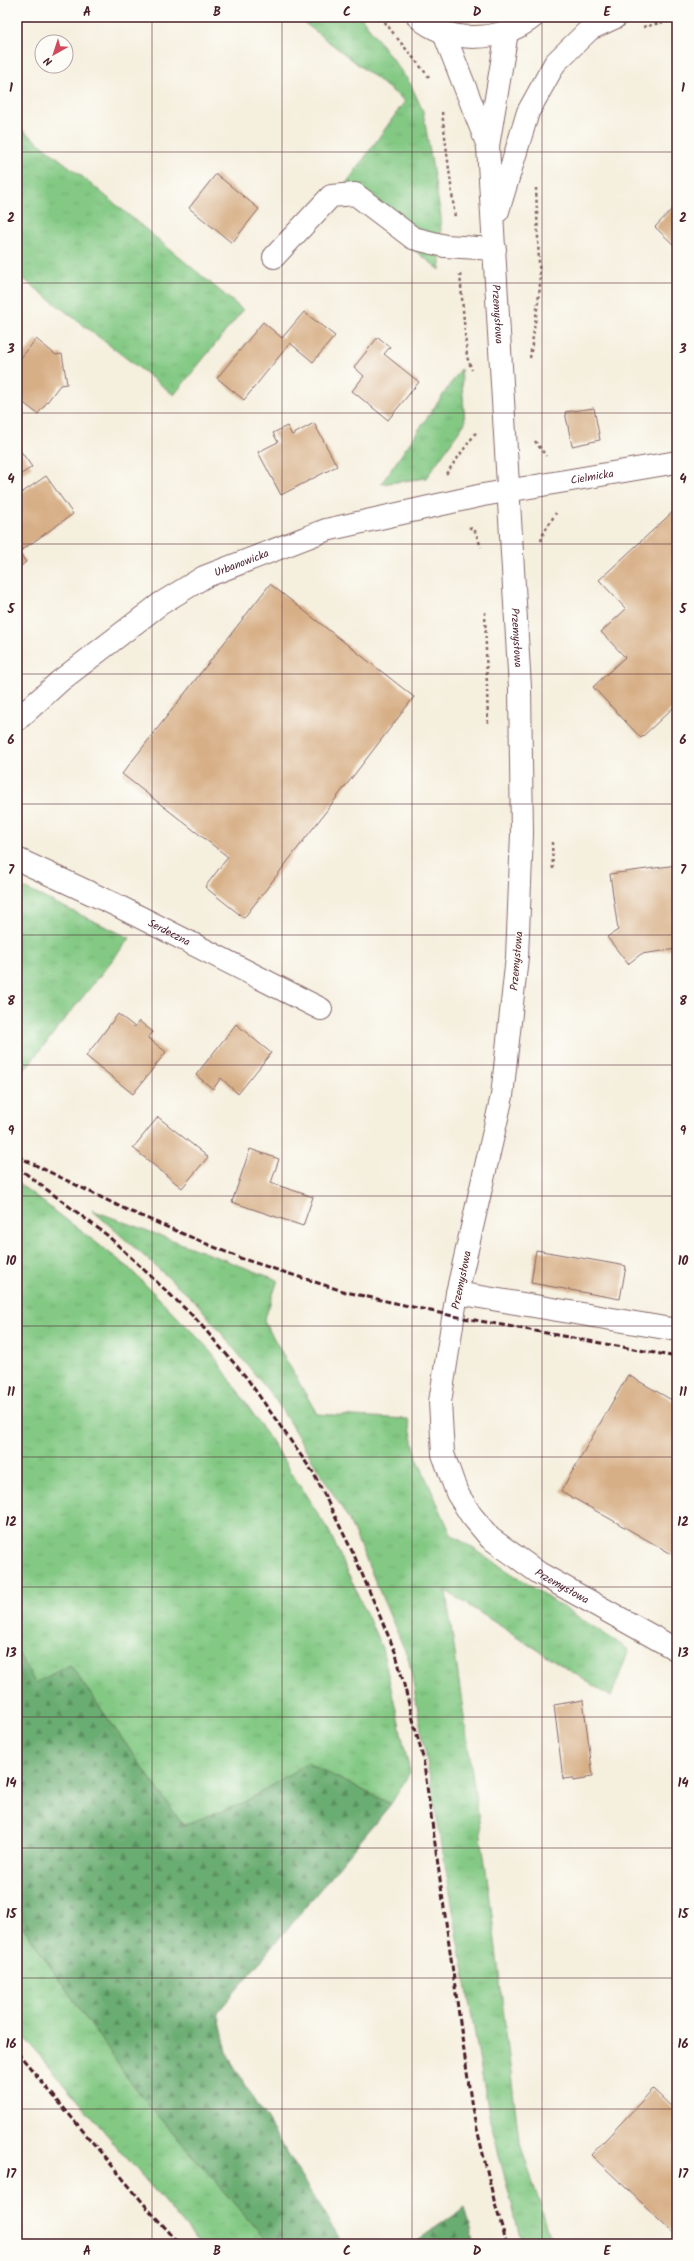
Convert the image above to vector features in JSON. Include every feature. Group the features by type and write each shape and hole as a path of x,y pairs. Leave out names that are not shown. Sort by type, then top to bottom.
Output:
{"street":[{"path":"418,17 443,31 465,36 479,37 508,32 533,17"},
{"path":"494,224 528,112 556,63 590,29 616,17"},
{"name":"Przemysłowa","path":"443,31 488,146"},
{"name":"Przemysłowa","path":"508,32 488,146 494,224 507,492 520,688 522,834 517,957 502,1096 457,1293 440,1402 442,1454 457,1493 471,1515 490,1538 539,1573 677,1650"},
{"path":"274,257 331,196 355,194 412,238 445,246 458,245 495,249"},
{"name":"Cielmicka","path":"507,492 677,462"},
{"name":"Urbanowicka","path":"17,720 60,681 160,604 204,577 326,530 507,492"},
{"name":"Serdeczna","path":"17,859 116,905 321,1009"},
{"path":"457,1293 677,1330"}],"path":[{"path":"381,17 432,82"},
{"path":"442,108 458,245 467,357 472,372"},
{"path":"530,360 540,288 536,182"},
{"path":"440,505 439,487 465,446 480,428 487,423 504,422"},
{"path":"534,440 541,453 552,461"},
{"path":"540,545 544,532 555,514 561,509"},
{"path":"466,526 475,531 480,539 482,553"},
{"path":"485,608 488,725"},
{"path":"552,837 553,869"}],"green space":[{"path":"297,17 361,17 410,83 423,111 441,217 440,270 340,192 405,101"},
{"path":"17,126 84,178 243,310 174,395 17,274"},
{"path":"461,369 465,423 426,478 381,484"},
{"path":"17,885 130,938 17,1079"},
{"path":"17,1182 128,1267 210,1350 329,1531 382,1648 410,1772 391,1804 307,1763 242,1804 183,1825 70,1665 35,1683 17,1651"},
{"path":"92,1210 278,1280 264,1321 317,1414 408,1419 417,1458 451,1534 629,1650 611,1697 446,1591 489,1891 519,2140 553,2244 522,2244 490,2120 409,1660 348,1518 275,1399 196,1302"},
{"path":"17,1651 35,1683 70,1665 183,1825 242,1804 307,1763 391,1804 218,2012 228,2056 342,2244 269,2244 133,2086 17,1918"},
{"path":"17,1918 133,2086 269,2244 200,2244 17,2029"},
{"path":"465,2207 475,2244 412,2244"}],"building":[{"path":"216,174 259,209 232,243 189,208"},
{"path":"677,204 677,248 655,227"},
{"path":"304,312 335,336 313,362 290,343 244,400 217,378 263,322 282,338"},
{"path":"378,337 390,347 384,354 419,382 388,420 352,391 364,376 354,367"},
{"path":"36,339 56,355 62,354 67,384 60,385 38,414 17,398 17,363"},
{"path":"594,408 600,440 572,446 565,412"},
{"path":"314,423 337,466 281,495 258,452 278,442 273,433 287,426 292,435"},
{"path":"17,446 32,467 17,477"},
{"path":"46,476 73,514 19,552 26,562 17,569 17,496"},
{"path":"677,508 677,704 641,738 593,687 625,657 601,632 626,609 599,580"},
{"path":"270,584 414,697 244,918 205,887 228,857 122,774"},
{"path":"677,865 677,949 641,954 628,964 607,937 618,930 610,874"},
{"path":"118,1014 135,1027 139,1021 153,1032 148,1038 166,1052 133,1094 86,1056"},
{"path":"236,1024 271,1053 238,1094 221,1078 213,1089 196,1075"},
{"path":"158,1117 208,1157 182,1188 133,1148"},
{"path":"250,1149 279,1159 271,1183 313,1197 303,1226 232,1202"},
{"path":"536,1250 626,1266 620,1299 531,1283"},
{"path":"628,1375 677,1403 677,1557 561,1491"},
{"path":"583,1700 593,1776 586,1777 586,1779 573,1781 573,1778 563,1779 554,1705"},
{"path":"653,2089 677,2112 677,2236 591,2155"}],"railway":[{"path":"17,1156 127,1210 240,1258 346,1292 453,1316 677,1357"},
{"path":"17,1167 107,1235 195,1318 246,1377 314,1474 354,1555 396,1654 423,1758 472,2108 495,2204 507,2244"},
{"path":"17,2052 149,2210 180,2244"}]}
